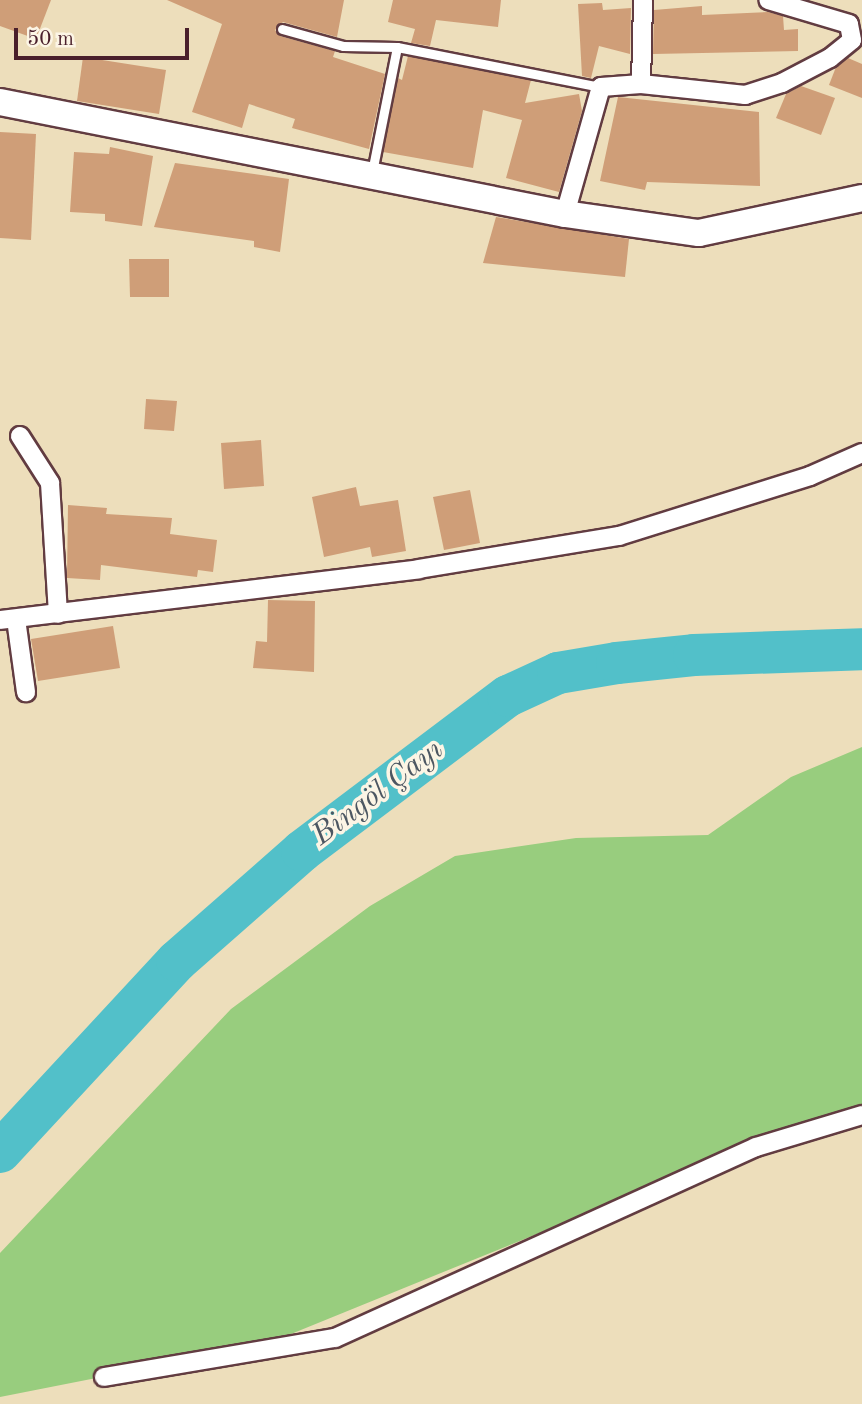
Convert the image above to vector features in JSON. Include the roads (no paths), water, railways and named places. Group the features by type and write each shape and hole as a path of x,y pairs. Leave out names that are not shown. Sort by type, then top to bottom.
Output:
{"main road":[{"path":"0,102 565,214 699,233 862,198"}],"street":[{"path":"641,84 643,0"},
{"path":"565,214 601,87 641,84 745,95 782,83 830,58 852,40 849,24 768,0"},
{"path":"20,436 50,483 58,614"},
{"path":"26,692 8,620 419,569 619,536 810,476 862,453"},
{"path":"104,1377 335,1338 756,1147 862,1115"}],"lane":[{"path":"282,29 343,46 397,47 601,87"},
{"path":"371,176 397,47"}],"waterway":[{"name":"Bingöl Çayı","path":"0,1152 177,961 302,851 508,696 558,673 617,663 694,655 862,649"}]}
